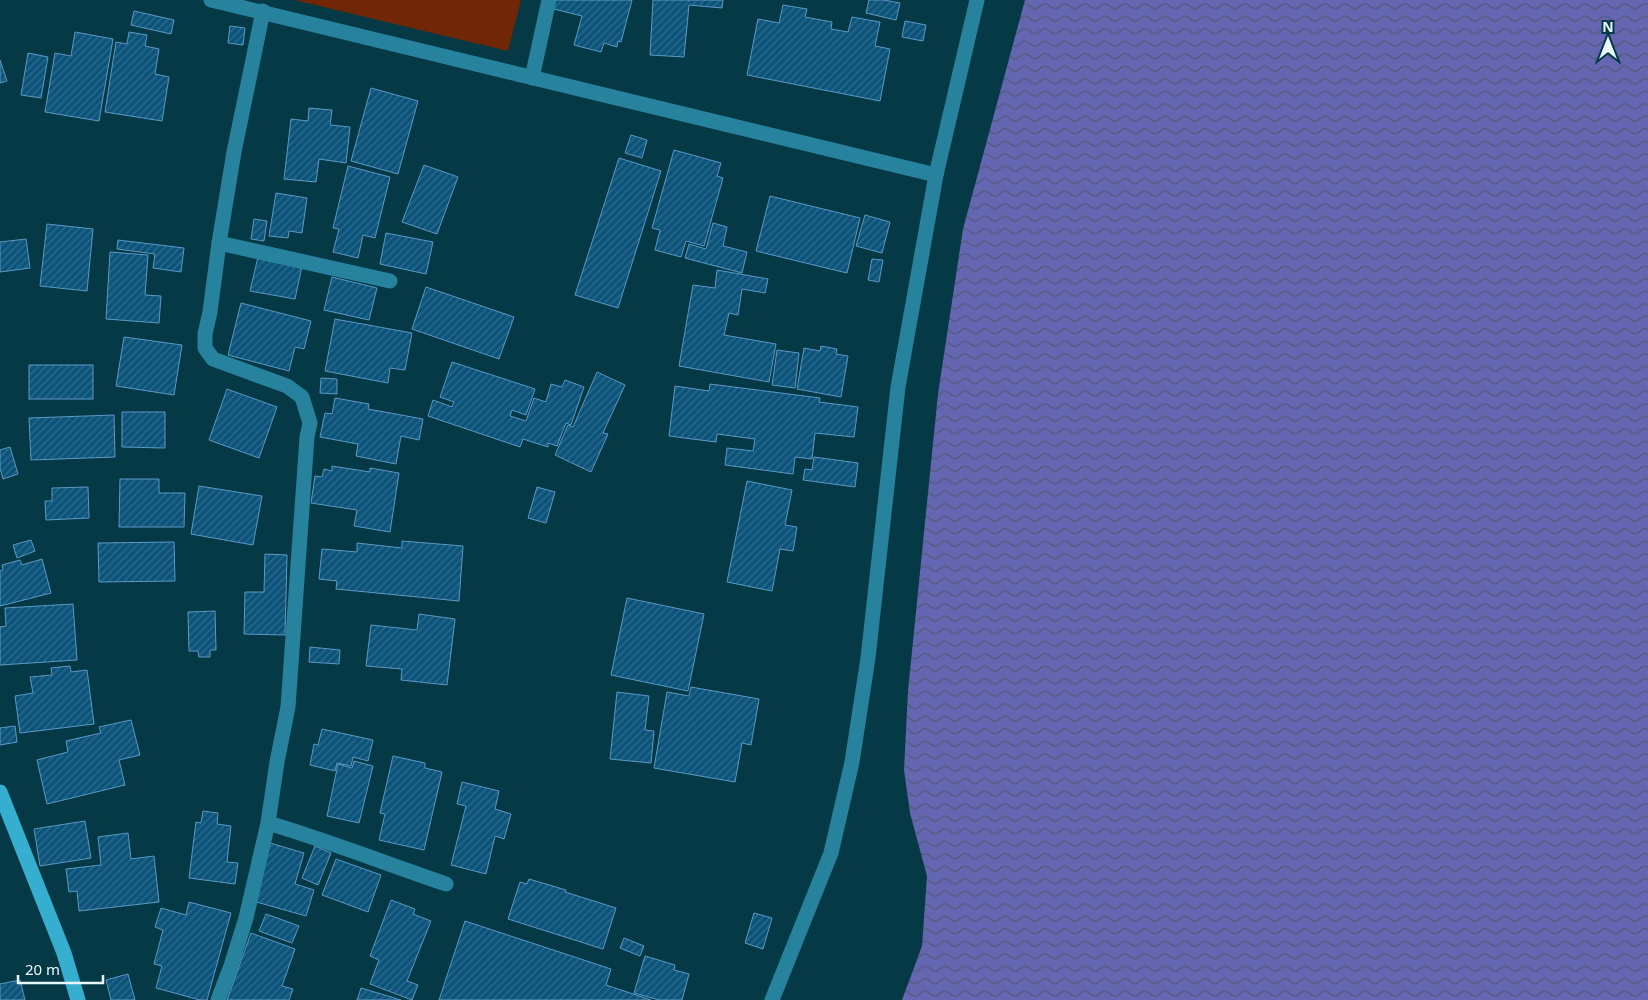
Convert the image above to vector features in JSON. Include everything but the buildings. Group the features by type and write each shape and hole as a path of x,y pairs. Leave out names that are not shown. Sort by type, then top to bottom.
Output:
{"highway":[{"path":"0,792 64,953 78,1000"}],"street":[{"path":"211,0 263,11 936,175"},
{"path":"532,78 549,0"},
{"path":"772,1000 831,853 852,762 868,658 898,387 936,175 977,0"},
{"path":"218,1000 246,918 268,823 288,707 306,447 310,423 302,397 287,386 213,359 206,348 205,334 234,152 263,11"},
{"path":"219,243 390,281"},
{"path":"268,823 315,837 446,884"}],"shaded area":[{"path":"294,0 521,0 508,51"}],"water":[{"path":"1025,0 1648,0 1648,1000 902,1000 922,946 927,876 910,813 904,770 908,691 938,394 963,229"}]}
